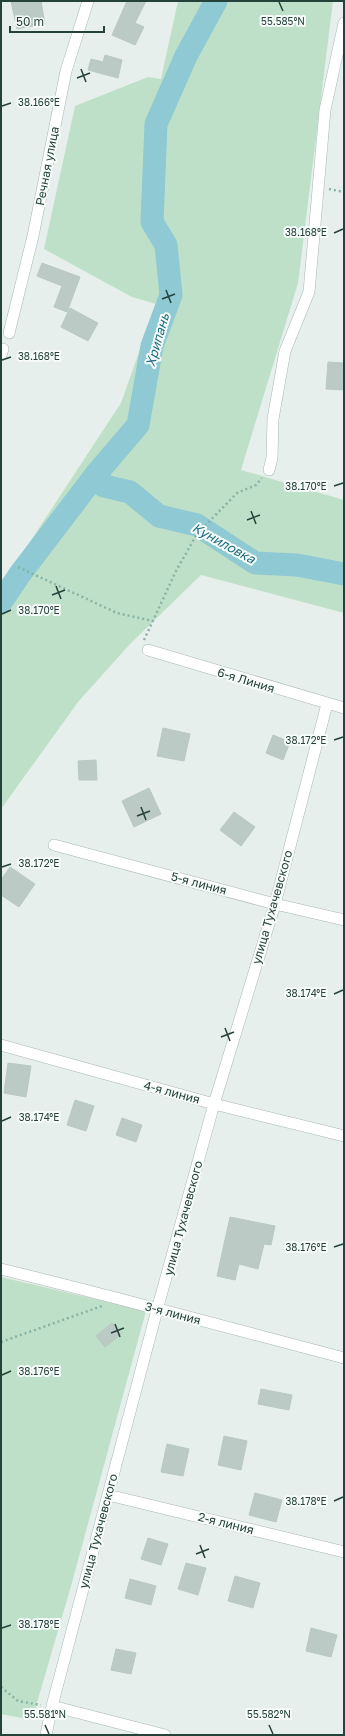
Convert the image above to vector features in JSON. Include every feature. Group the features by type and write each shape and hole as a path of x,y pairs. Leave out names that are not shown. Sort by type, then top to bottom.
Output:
{"street":[{"name":"Речная улица","path":"8,333 33,236 66,71 88,1"},
{"path":"269,470 272,458 273,419 286,351 309,292 325,110 344,23"},
{"name":"6-я Линия","path":"148,650 344,708"},
{"name":"улица Тухачевского","path":"46,1735 52,1706 157,1310 214,1104 275,904 305,783 327,704"},
{"name":"5-я линия","path":"54,845 275,904 344,920"},
{"name":"4-я линия","path":"1,1045 214,1104 344,1136"},
{"name":"3-я линия","path":"1,1270 122,1299 157,1310 344,1358"},
{"name":"2-я линия","path":"108,1494 344,1552"},
{"path":"52,1706 165,1735"}],"path":[{"path":"148,650 144,642 176,571 196,534 212,520 237,493 256,485 269,470"},
{"path":"18,567 117,613 153,621"},
{"path":"1,1342 122,1299"},
{"path":"1,1687 18,1701 52,1706"}],"green space":[{"path":"178,1 333,1 298,283 241,470 344,500 344,613 201,575 130,644 78,702 1,809 1,586 121,403 156,304 132,297 44,249 75,106 148,77 161,79"},
{"path":"1,1277 146,1311 71,1586 32,1720 1,1714"}],"building":[{"path":"11,1 41,1 45,24 17,29"},
{"path":"127,1 146,1 135,23 144,27 135,45 112,35"},
{"path":"105,55 122,60 118,78 88,70 91,59 103,62"},
{"path":"42,263 80,277 67,312 54,307 62,286 37,276"},
{"path":"70,308 98,323 88,341 61,327"},
{"path":"328,362 344,363 344,390 326,389"},
{"path":"163,728 190,734 184,761 157,756"},
{"path":"273,735 290,742 283,760 266,753"},
{"path":"96,760 97,780 79,780 78,761"},
{"path":"149,788 161,814 134,827 122,801"},
{"path":"234,812 255,827 241,846 220,830"},
{"path":"10,867 35,884 19,907 1,895 1,880"},
{"path":"8,1063 31,1066 26,1097 4,1093"},
{"path":"75,1100 94,1106 86,1131 67,1125"},
{"path":"122,1118 142,1125 136,1142 116,1135"},
{"path":"230,1217 275,1226 271,1245 264,1244 258,1269 239,1264 235,1280 217,1276"},
{"path":"112,1323 121,1334 105,1347 96,1336"},
{"path":"261,1389 292,1395 289,1410 258,1404"},
{"path":"224,1436 247,1441 241,1470 218,1465"},
{"path":"167,1444 189,1449 183,1476 161,1472"},
{"path":"255,1493 282,1500 276,1522 249,1515"},
{"path":"148,1538 168,1544 161,1565 141,1559"},
{"path":"186,1563 206,1568 198,1595 178,1589"},
{"path":"235,1576 260,1583 253,1608 228,1601"},
{"path":"130,1579 156,1586 151,1605 125,1598"},
{"path":"311,1628 337,1635 331,1657 306,1651"},
{"path":"116,1649 136,1653 131,1674 111,1670"}],"waterway":[{"name":"Хрипань","path":"1,602 20,574 97,473 138,425 152,346 171,295 166,245 152,222 156,124 186,56 216,1"},
{"name":"Куниловка","path":"97,473 104,486 130,492 159,516 197,525 255,563 297,565 344,574"}]}
